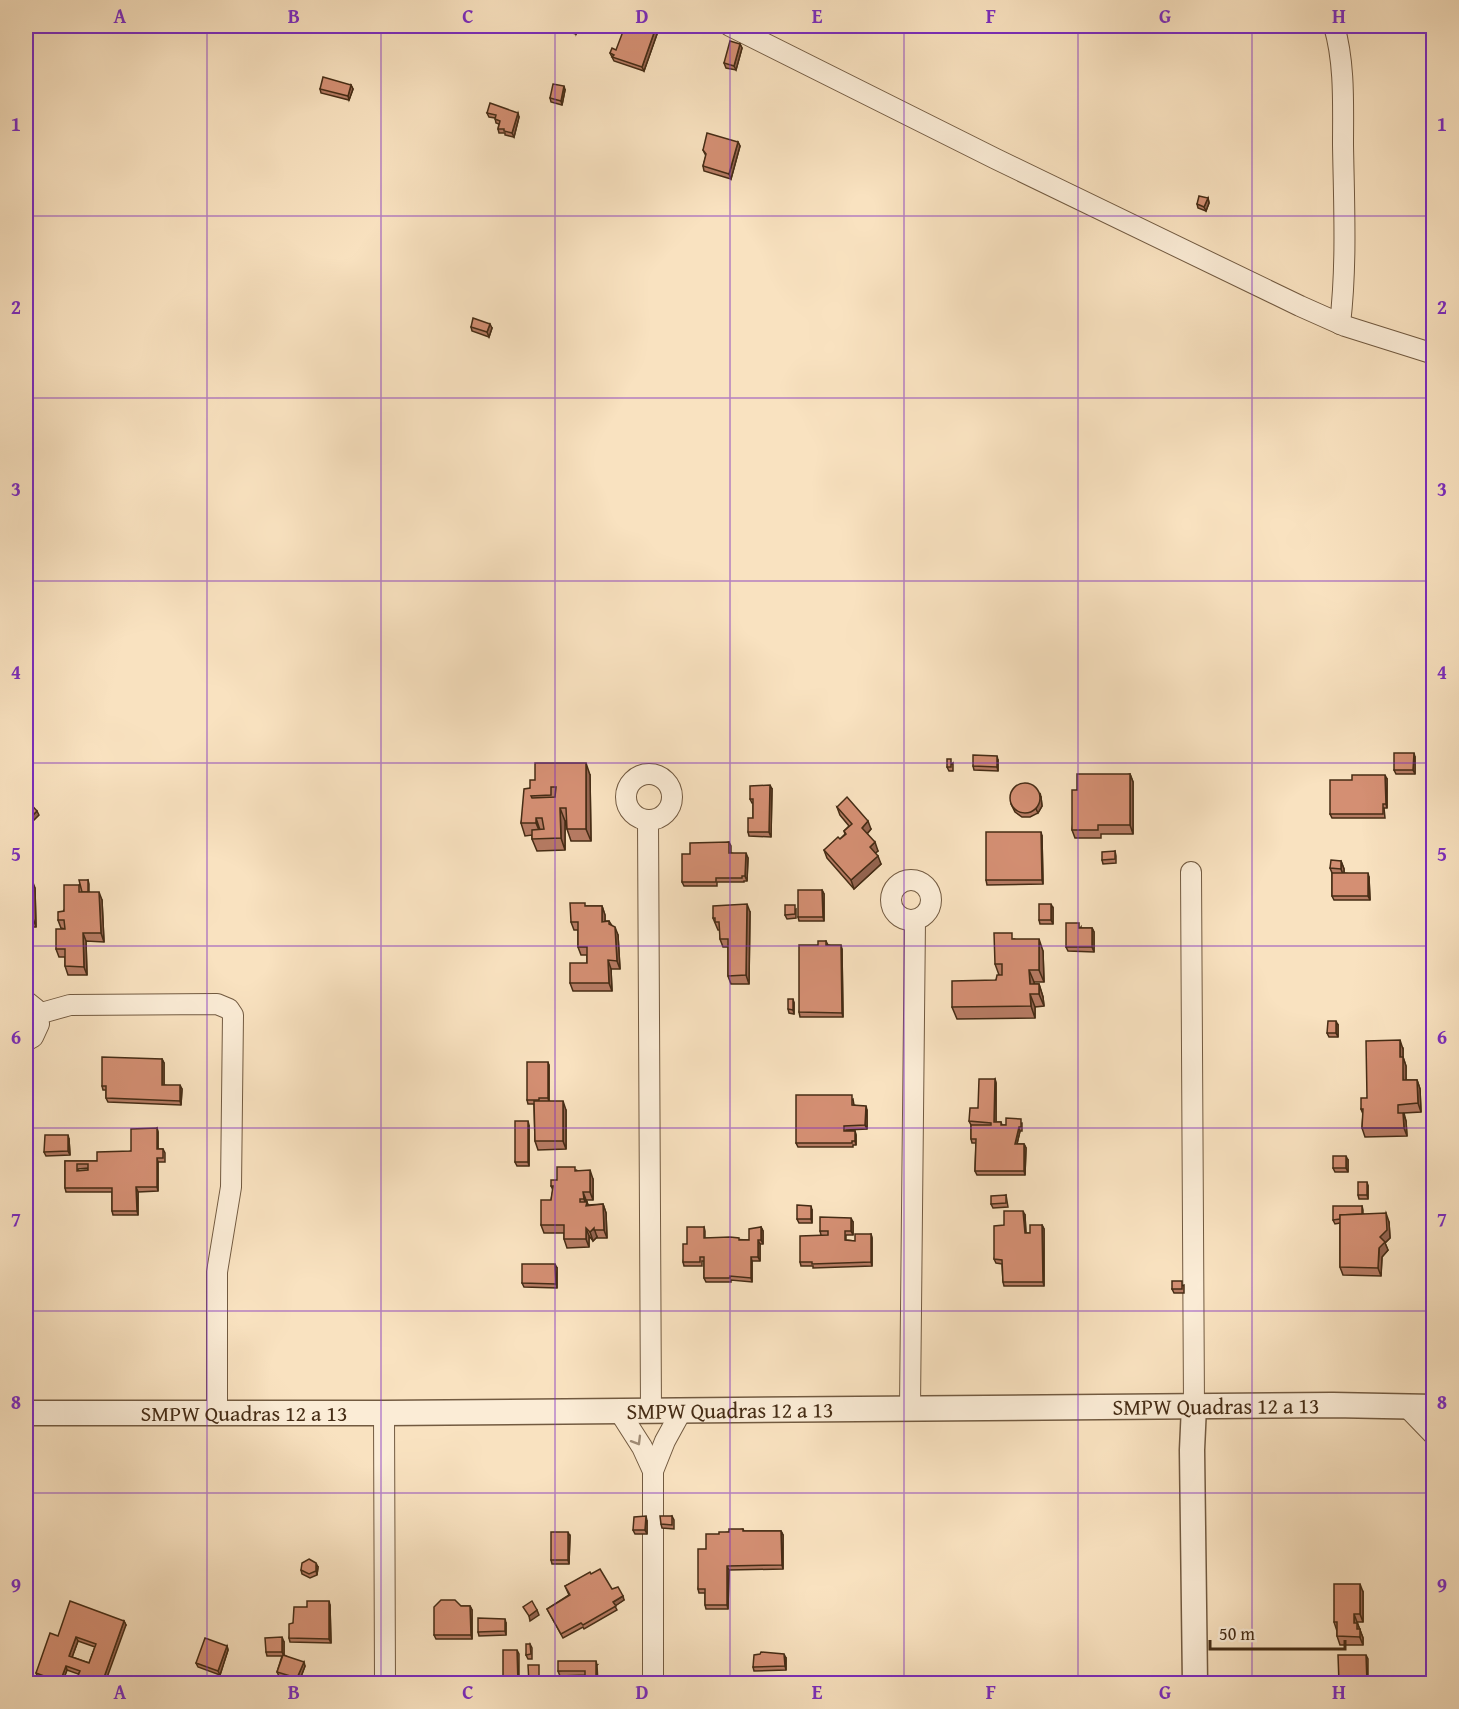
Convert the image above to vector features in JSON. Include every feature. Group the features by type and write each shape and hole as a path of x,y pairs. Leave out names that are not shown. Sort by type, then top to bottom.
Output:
{"street":[{"path":"730,26 1098,209 1340,324 1434,354"},
{"path":"1334,26 1342,90 1344,271 1340,324"},
{"path":"648,821 651,1411"},
{"path":"1191,872 1194,1406 1192,1450 1195,1683"},
{"path":"910,1407 915,920"},
{"path":"26,1041 33,1037 39,1023 32,1008 70,1005 217,1004 229,1009 233,1015 231,1187 216,1280 217,1412"},
{"path":"1406,1406 1434,1435"},
{"name":"SMPW Quadras 12 a 13","path":"26,1413 384,1413 910,1407 1434,1407"},
{"path":"653,1683 653,1471 665,1441 682,1410"},
{"path":"619,1411 642,1447 653,1471"},
{"path":"384,1413 385,1683"}],"building":[{"path":"625,26 644,26 655,30 642,67 612,57 614,55 610,53 612,48 616,50"},
{"path":"730,41 740,44 734,66 724,63"},
{"path":"323,77 351,85 348,96 320,89"},
{"path":"553,84 564,86 561,101 550,98"},
{"path":"490,103 518,113 512,133 498,129 500,121 495,119 496,115 487,113"},
{"path":"707,133 738,142 729,174 703,166 706,154 703,150"},
{"path":"1199,196 1208,198 1204,207 1197,204"},
{"path":"473,318 490,324 487,332 471,327"},
{"path":"1394,753 1414,753 1413,770 1394,770"},
{"path":"973,755 997,756 997,767 973,766"},
{"path":"947,759 951,759 951,767 947,767"},
{"path":"535,763 586,763 586,829 567,829 566,808 560,808 561,838 532,839 532,830 544,829 542,818 536,818 536,823 521,823 524,789 530,788 530,780 535,780","holes":["551,787 556,787 555,797 532,798 531,796 551,795"]},
{"path":"1077,774 1130,774 1130,825 1098,825 1098,830 1072,830 1072,790 1077,790"},
{"path":"1352,775 1385,775 1386,804 1383,804 1383,814 1330,814 1330,780 1352,780"},
{"path":"1025,783 1036,787 1040,798 1036,809 1025,813 1014,809 1010,798 1014,787"},
{"path":"770,785 769,832 748,832 748,818 753,818 750,786"},
{"path":"847,797 868,821 862,828 875,842 870,847 878,856 851,880 824,850 838,837 840,839 846,834 844,831 852,824 837,807"},
{"path":"26,799 37,811 26,822"},
{"path":"986,832 1041,832 1042,880 986,880"},
{"path":"729,842 729,853 746,853 745,876 716,878 716,882 682,882 682,854 690,854 690,843"},
{"path":"1115,851 1115,859 1102,860 1102,852"},
{"path":"1331,860 1341,861 1341,869 1330,868"},
{"path":"1332,873 1368,873 1368,896 1332,896"},
{"path":"26,880 32,880 33,918 26,919"},
{"path":"79,880 88,880 88,892 82,892"},
{"path":"64,885 79,885 79,892 99,892 101,933 83,933 84,967 65,966 65,949 56,949 56,929 65,929 64,920 58,920 58,912 64,911"},
{"path":"798,890 822,890 823,917 798,917"},
{"path":"570,903 602,906 602,922 609,921 609,924 615,927 617,961 608,960 609,983 570,983 570,963 587,963 587,947 578,947 578,922 571,922"},
{"path":"747,904 746,975 728,976 728,939 720,939 719,922 715,922 713,918 713,906"},
{"path":"1039,904 1051,904 1051,920 1039,920"},
{"path":"785,905 795,905 795,914 785,915"},
{"path":"1066,923 1079,923 1079,928 1092,928 1092,947 1066,947"},
{"path":"994,933 1012,933 1012,939 1039,939 1039,970 1029,970 1030,984 1039,984 1039,994 1030,994 1031,1006 952,1007 952,981 996,980 997,975 1002,975 1002,964 995,964"},
{"path":"818,941 826,941 826,945 841,945 842,1013 799,1012 799,945 818,945"},
{"path":"788,999 793,999 793,1010 788,1009"},
{"path":"1328,1021 1336,1021 1336,1033 1327,1033"},
{"path":"1400,1040 1403,1080 1417,1080 1418,1103 1398,1105 1398,1113 1403,1113 1404,1128 1362,1128 1361,1098 1367,1098 1366,1041"},
{"path":"102,1057 162,1059 162,1085 180,1085 180,1101 106,1098 106,1086 102,1086"},
{"path":"527,1062 548,1062 548,1098 527,1100"},
{"path":"979,1079 995,1079 994,1122 1006,1125 1006,1118 1021,1119 1021,1127 1019,1127 1015,1144 1024,1144 1024,1171 975,1171 976,1139 971,1139 971,1125 991,1125 991,1123 969,1121 970,1108 978,1108"},
{"path":"796,1095 852,1095 852,1105 866,1106 865,1125 844,1126 844,1131 855,1131 855,1141 852,1143 796,1143"},
{"path":"534,1101 563,1101 563,1141 535,1141"},
{"path":"515,1121 528,1121 528,1162 515,1162"},
{"path":"157,1128 157,1149 163,1149 163,1158 157,1158 157,1187 136,1187 137,1211 112,1211 112,1188 65,1188 65,1161 97,1161 97,1152 131,1151 131,1129","holes":["77,1164 88,1164 88,1170 77,1171"]},
{"path":"45,1135 68,1135 68,1151 44,1152"},
{"path":"1333,1156 1346,1156 1346,1168 1333,1168"},
{"path":"557,1167 575,1167 575,1171 590,1170 590,1192 583,1192 584,1199 580,1199 580,1202 587,1202 586,1206 603,1204 604,1230 594,1230 594,1228 590,1232 586,1228 586,1239 564,1239 564,1225 541,1225 541,1200 551,1200 553,1186 551,1186 551,1180 557,1180"},
{"path":"1358,1182 1367,1182 1367,1195 1358,1195"},
{"path":"1006,1195 1006,1203 991,1204 991,1196"},
{"path":"797,1205 811,1206 811,1219 797,1219"},
{"path":"1333,1206 1362,1206 1362,1214 1340,1215 1340,1219 1333,1220"},
{"path":"1004,1211 1023,1211 1025,1233 1030,1233 1030,1225 1042,1225 1043,1282 1003,1282 1002,1260 994,1259 994,1226 1004,1225"},
{"path":"1386,1213 1387,1230 1380,1237 1385,1242 1379,1248 1378,1268 1340,1267 1340,1215"},
{"path":"820,1217 851,1218 851,1231 845,1231 845,1240 855,1241 855,1234 871,1234 871,1262 812,1264 812,1262 800,1262 800,1236 828,1235 828,1231 820,1231"},
{"path":"687,1227 704,1227 704,1238 730,1237 749,1240 749,1229 761,1227 758,1257 751,1257 751,1278 730,1276 730,1278 704,1278 704,1257 700,1257 700,1262 683,1262 683,1244 687,1244"},
{"path":"522,1264 555,1264 556,1284 522,1283"},
{"path":"1172,1281 1182,1281 1182,1289 1172,1289"},
{"path":"646,1516 645,1530 633,1530 634,1517"},
{"path":"660,1516 672,1516 672,1525 661,1524"},
{"path":"729,1529 781,1531 782,1565 727,1566 727,1605 705,1605 705,1589 698,1589 698,1549 706,1549 706,1534 729,1532"},
{"path":"551,1532 568,1532 568,1560 551,1560"},
{"path":"309,1559 316,1563 316,1571 309,1574 301,1570 302,1563"},
{"path":"600,1569 612,1589 618,1587 623,1596 613,1602 616,1606 583,1625 581,1623 561,1634 547,1609 570,1595 565,1586"},
{"path":"1334,1584 1360,1584 1360,1614 1354,1614 1354,1623 1357,1623 1357,1629 1360,1629 1360,1637 1337,1636 1337,1622 1334,1622"},
{"path":"441,1600 455,1600 461,1606 470,1606 471,1635 434,1635 434,1607"},
{"path":"70,1601 124,1621 102,1683 75,1683 80,1671 66,1666 60,1682 36,1673 50,1633 58,1636","holes":["76,1637 96,1644 89,1663 69,1656"]},
{"path":"307,1601 329,1601 329,1639 289,1638 289,1624 293,1623 294,1607 307,1607"},
{"path":"532,1601 537,1610 529,1616 523,1607"},
{"path":"478,1618 505,1619 505,1631 478,1632"},
{"path":"282,1637 282,1652 266,1652 265,1638"},
{"path":"205,1638 227,1646 218,1671 196,1663"},
{"path":"526,1644 530,1644 531,1654 526,1655"},
{"path":"503,1650 517,1650 518,1683 503,1683"},
{"path":"761,1652 784,1654 785,1666 753,1667 754,1655"},
{"path":"283,1655 304,1662 297,1678 277,1672"},
{"path":"1338,1655 1366,1655 1367,1683 1339,1683"},
{"path":"558,1661 596,1661 596,1683 585,1683 585,1671 558,1671"},
{"path":"528,1665 539,1665 539,1678 558,1679 558,1683 529,1683"},
{"path":"428,1680 468,1681 468,1683 427,1683"}]}
